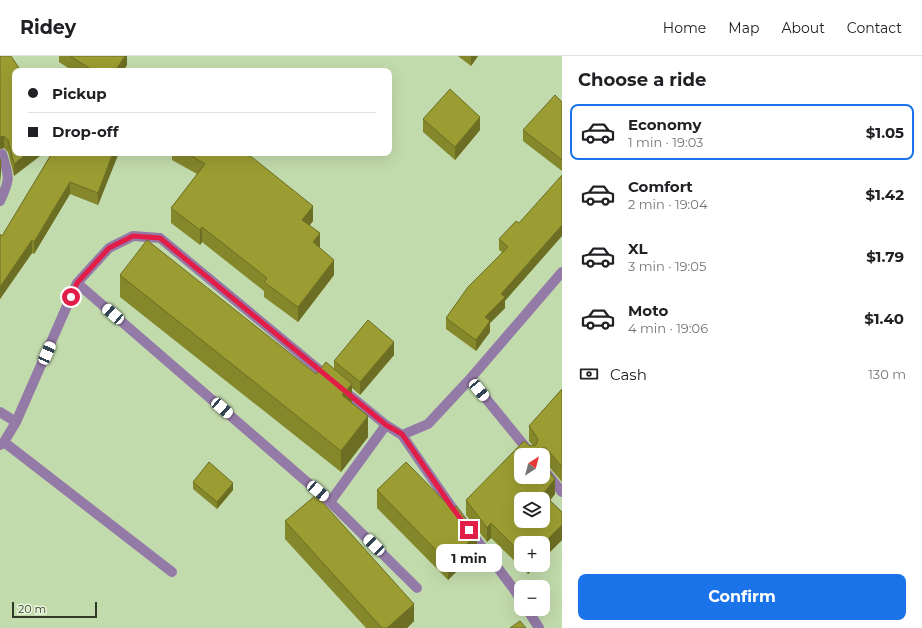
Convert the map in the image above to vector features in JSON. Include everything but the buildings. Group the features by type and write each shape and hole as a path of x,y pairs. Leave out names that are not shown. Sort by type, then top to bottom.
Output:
{"street":[{"path":"0,201 9,178 2,154"},
{"path":"172,572 2,444 16,422 77,283 109,248 133,236 160,238 386,425 402,434 451,506 514,590"},
{"path":"402,434 428,424 470,380 562,272"},
{"path":"77,283 330,502 417,588"},
{"path":"470,380 526,448"},
{"path":"0,412 16,422"},
{"path":"330,502 386,425"},
{"path":"550,477 562,492"},
{"path":"531,616 539,628"}],"route":[{"path":"71,297 77,283 109,248 133,236 160,238 386,425 402,434 469,530"}]}
